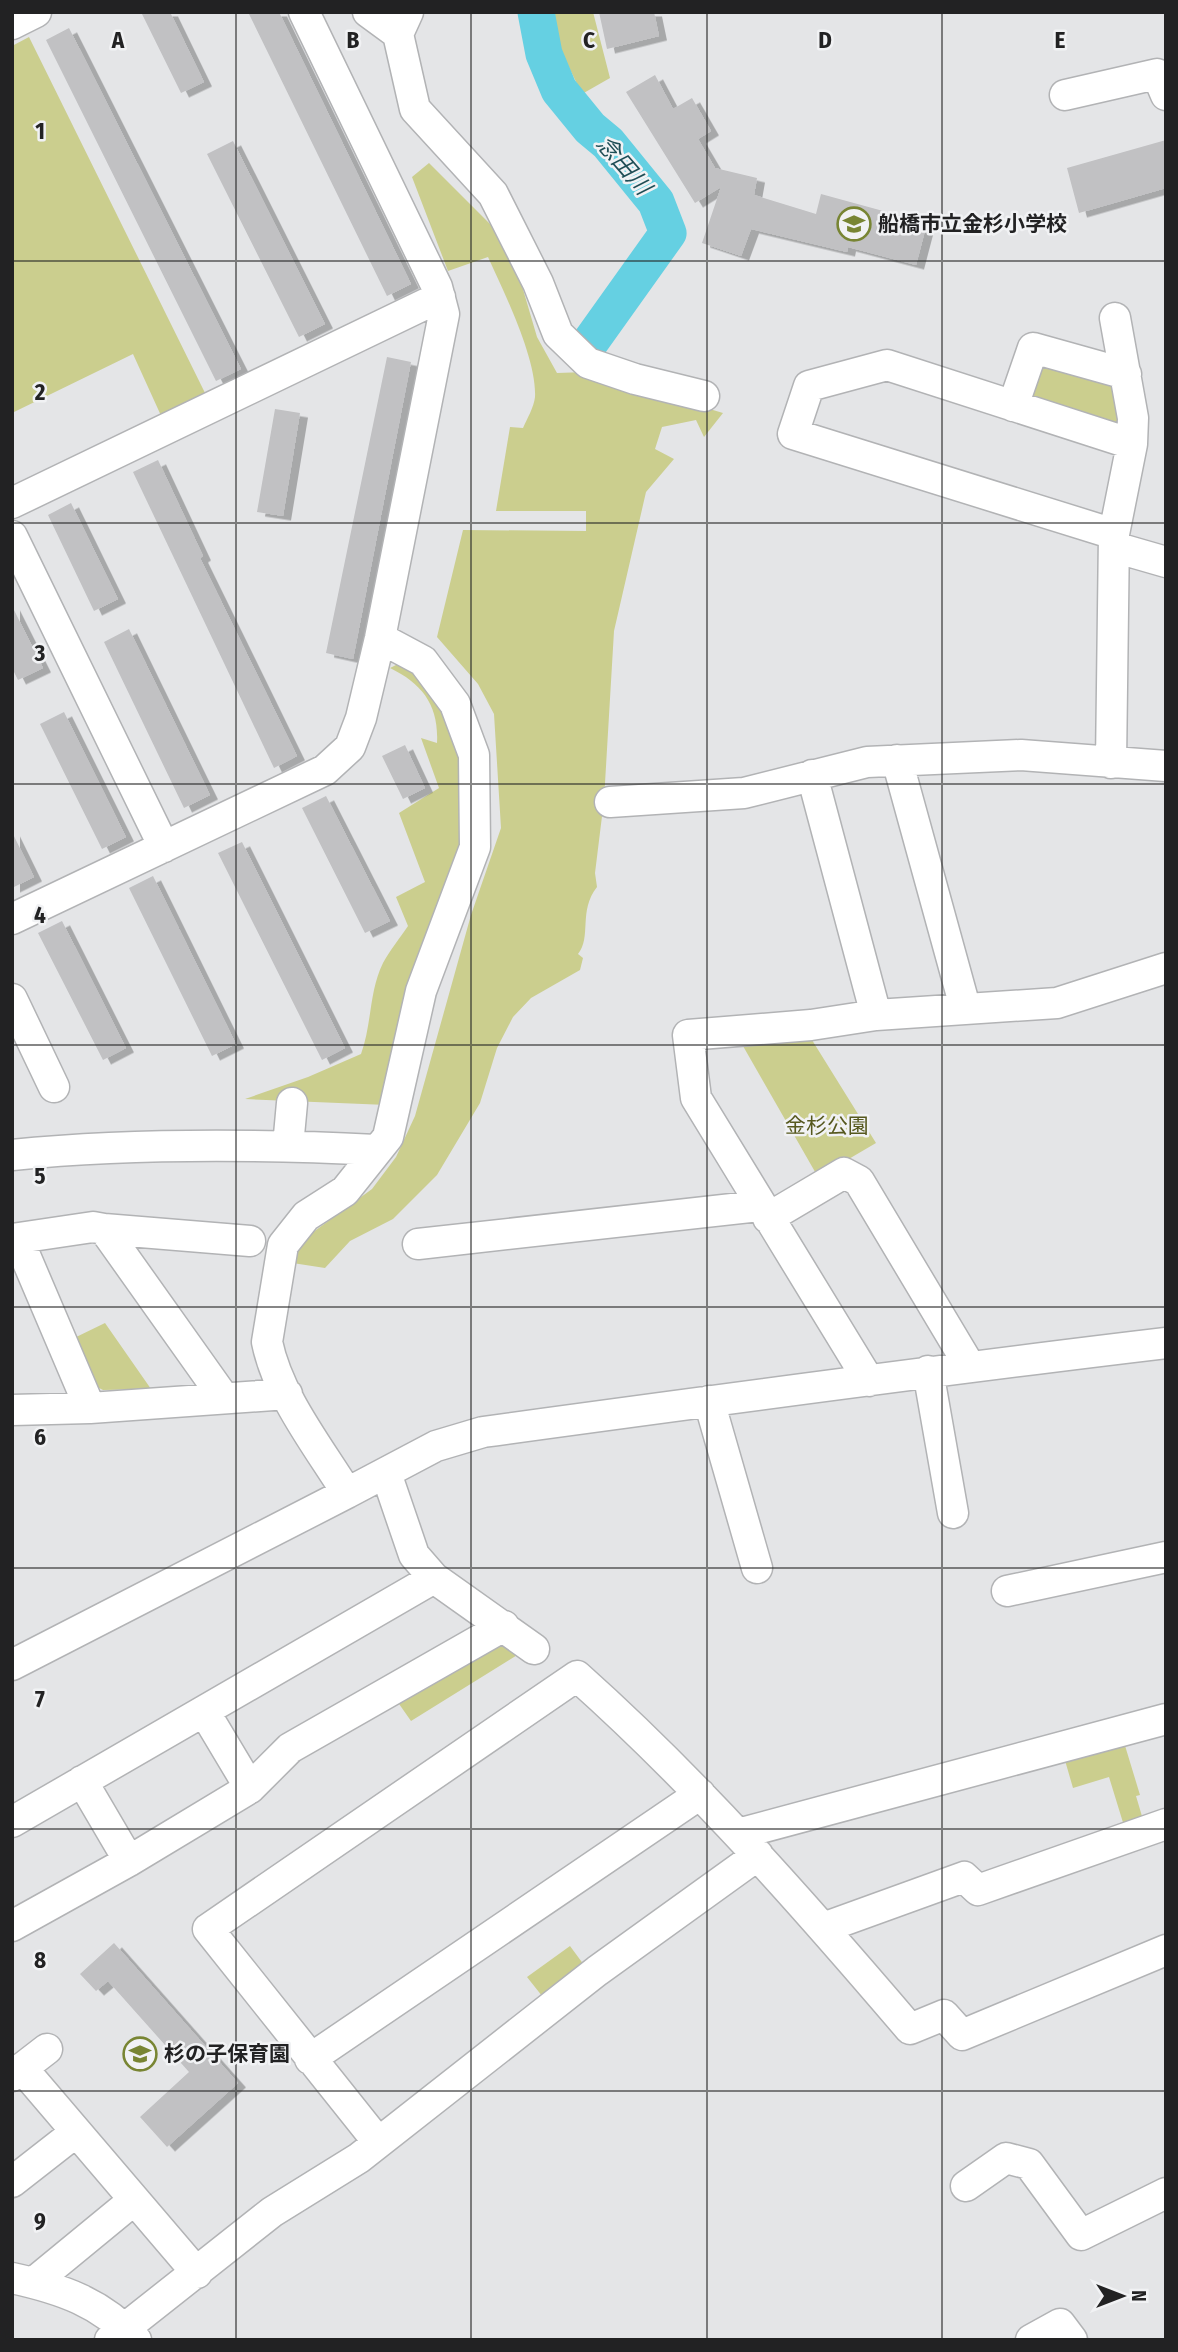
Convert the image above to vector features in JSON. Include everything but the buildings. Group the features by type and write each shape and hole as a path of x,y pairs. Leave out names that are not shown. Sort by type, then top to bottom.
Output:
{"street":[{"path":"12,24 36,12"},
{"path":"12,919 325,770 351,747 361,718 380,638 444,314 440,297 304,12"},
{"path":"368,12 403,23 415,109 492,194 538,283 558,334 587,362 635,379 704,396"},
{"path":"1065,95 1157,74 1166,95"},
{"path":"12,503 440,297"},
{"path":"1111,763 1114,541 1132,444 1133,418 1115,317"},
{"path":"1013,406 1033,348 1126,374"},
{"path":"1132,444 887,365 809,386 793,434 1114,541 1166,562"},
{"path":"12,536 163,846"},
{"path":"347,1493 287,1394 267,1342 283,1245 306,1216 345,1191 388,1137 421,991 475,847 476,782 469,738 443,686 423,661 380,638"},
{"path":"610,802 744,793 867,762 897,760 1021,755 1166,766"},
{"path":"897,760 965,1007"},
{"path":"812,775 876,1015"},
{"path":"869,1381 763,1212 696,1098 688,1035 811,1025 876,1015 965,1007 1057,1003 1166,968"},
{"path":"12,999 54,1087"},
{"path":"288,1146 292,1103"},
{"path":"12,1155 96,1147 288,1146 376,1150"},
{"path":"418,1244 763,1212 844,1172 859,1181 969,1365"},
{"path":"90,1408 15,1239 93,1227 250,1241"},
{"path":"104,1229 224,1398"},
{"path":"12,1665 436,1446 471,1434 869,1381 969,1365 1166,1343"},
{"path":"928,1371 953,1513"},
{"path":"12,1410 90,1408 287,1394"},
{"path":"709,1401 757,1568"},
{"path":"386,1473 414,1555 434,1578 534,1649"},
{"path":"1007,1591 1166,1557"},
{"path":"12,1822 434,1578"},
{"path":"12,1926 129,1861 250,1788 289,1748 505,1626"},
{"path":"378,2142 208,1928 577,1675 748,1844 910,2029 944,2015 962,2035 1166,1950"},
{"path":"204,1710 250,1788"},
{"path":"23,2280 81,2297 123,2335 272,2212 359,2158 597,1971 748,1844 1166,1719"},
{"path":"82,1781 129,1861"},
{"path":"310,2059 700,1794"},
{"path":"823,1928 964,1877 978,1891 1166,1824"},
{"path":"47,2049 17,2072 76,2132 197,2273"},
{"path":"12,2182 76,2132"},
{"path":"966,2186 1006,2158 1029,2164 1081,2235 1166,2193"},
{"path":"23,2280 134,2200"},
{"path":"1031,2340 1060,2324 1072,2340"}],"green space":[{"path":"548,12 593,12 610,78 582,94 559,47"},
{"path":"29,37 209,401 163,420 133,354 12,413 12,46"},
{"path":"429,163 503,237 522,286 537,337 557,373 586,372 723,413 704,437 696,420 662,427 655,449 674,459 646,492 614,631 604,800 595,873 597,887 591,896 586,914 584,940 578,954 583,958 580,970 531,998 513,1017 497,1048 480,1103 437,1175 393,1219 350,1241 325,1268 286,1262 301,1241 372,1189 396,1157 415,1116 471,915 501,828 494,714 478,684 437,637 463,530 586,531 586,511 496,511 510,427 523,428 535,397 531,364 518,326 488,257 448,271 412,177"},
{"path":"1035,362 1116,380 1123,430 1029,400"},
{"path":"400,663 420,670 459,725 464,844 387,1105 245,1099 308,1077 361,1054 378,974 408,926 396,897 425,882 399,813 439,788 421,738 437,743 437,730 427,698 412,681 390,668"},
{"name":"金杉公園","path":"812,1040 876,1143 818,1177 743,1046"},
{"path":"105,1323 151,1389 103,1390 89,1383 70,1340"},
{"path":"495,1639 522,1652 411,1721 397,1701"},
{"path":"1123,1739 1140,1795 1136,1796 1144,1823 1125,1829 1109,1777 1073,1788 1064,1757"},
{"path":"570,1946 584,1965 546,2001 527,1977"}],"waterway":[{"name":"念田川","path":"536,12 544,54 559,90 590,128 608,143 656,202 668,233 586,348"}],"place":[{"name":"船橋市立金杉小学校","path":"854,224"},
{"name":"杉の子保育園","path":"140,2054"}]}
